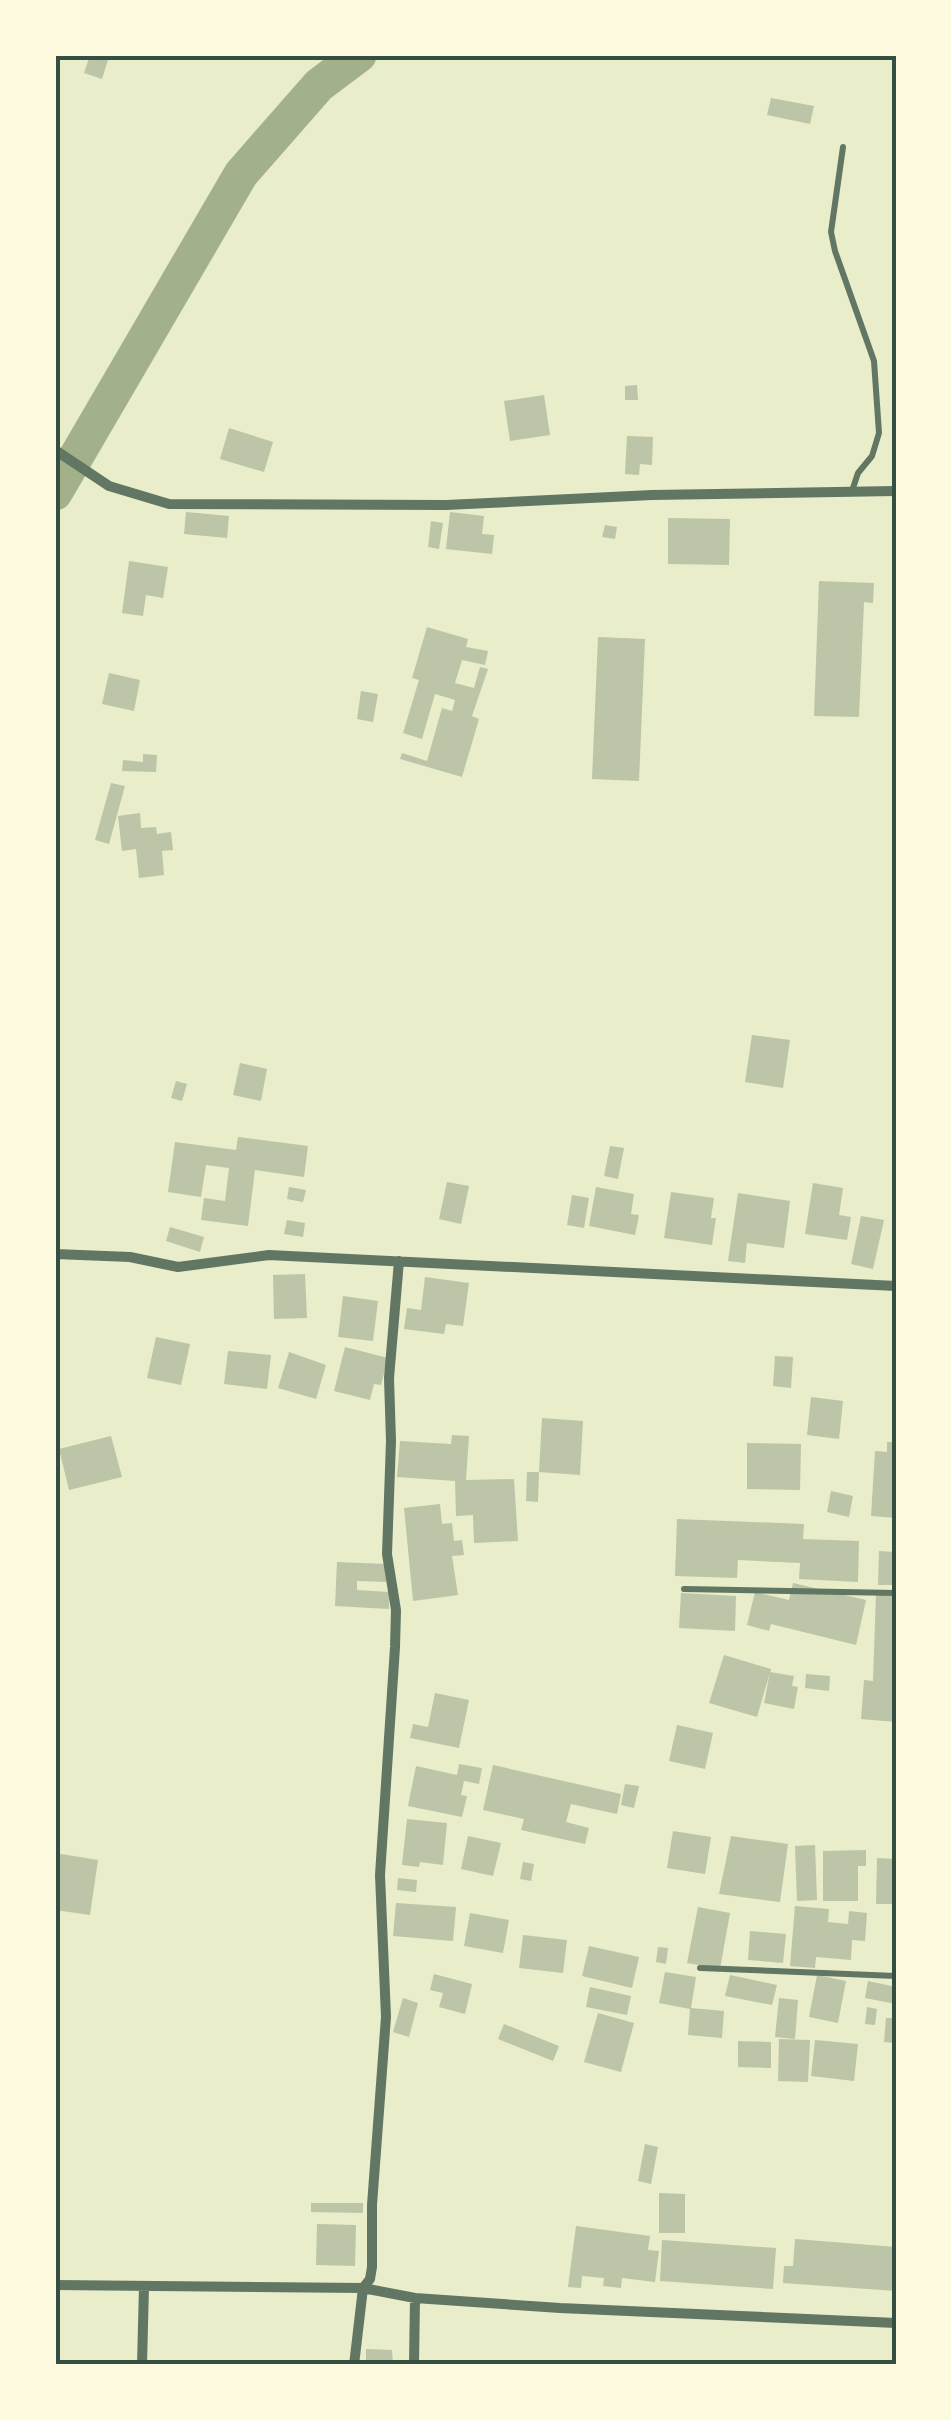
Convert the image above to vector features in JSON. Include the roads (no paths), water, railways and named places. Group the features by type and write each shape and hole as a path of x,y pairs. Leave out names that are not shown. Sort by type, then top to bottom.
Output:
{"street":[{"path":"55,450 108,486 169,504 446,505 652,495 896,491"},
{"path":"55,1254 130,1257 178,1267 269,1255 896,1286"},
{"path":"354,2365 363,2288 372,2267 372,2205 386,2017 380,1875 395,1647 396,1610 387,1536 389,1378 398,1261"},
{"path":"55,2285 363,2288 415,2298 560,2308 896,2323"},
{"path":"142,2365 144,2286"},
{"path":"414,2365 415,2298"}],"lane":[{"path":"843,146 831,232 834,251 874,361 879,416 877,444 858,473 852,491"},
{"path":"684,1589 896,1593"},
{"path":"700,1968 896,1976"}],"waterway":[{"path":"55,493 241,174 319,85 359,55"}]}
